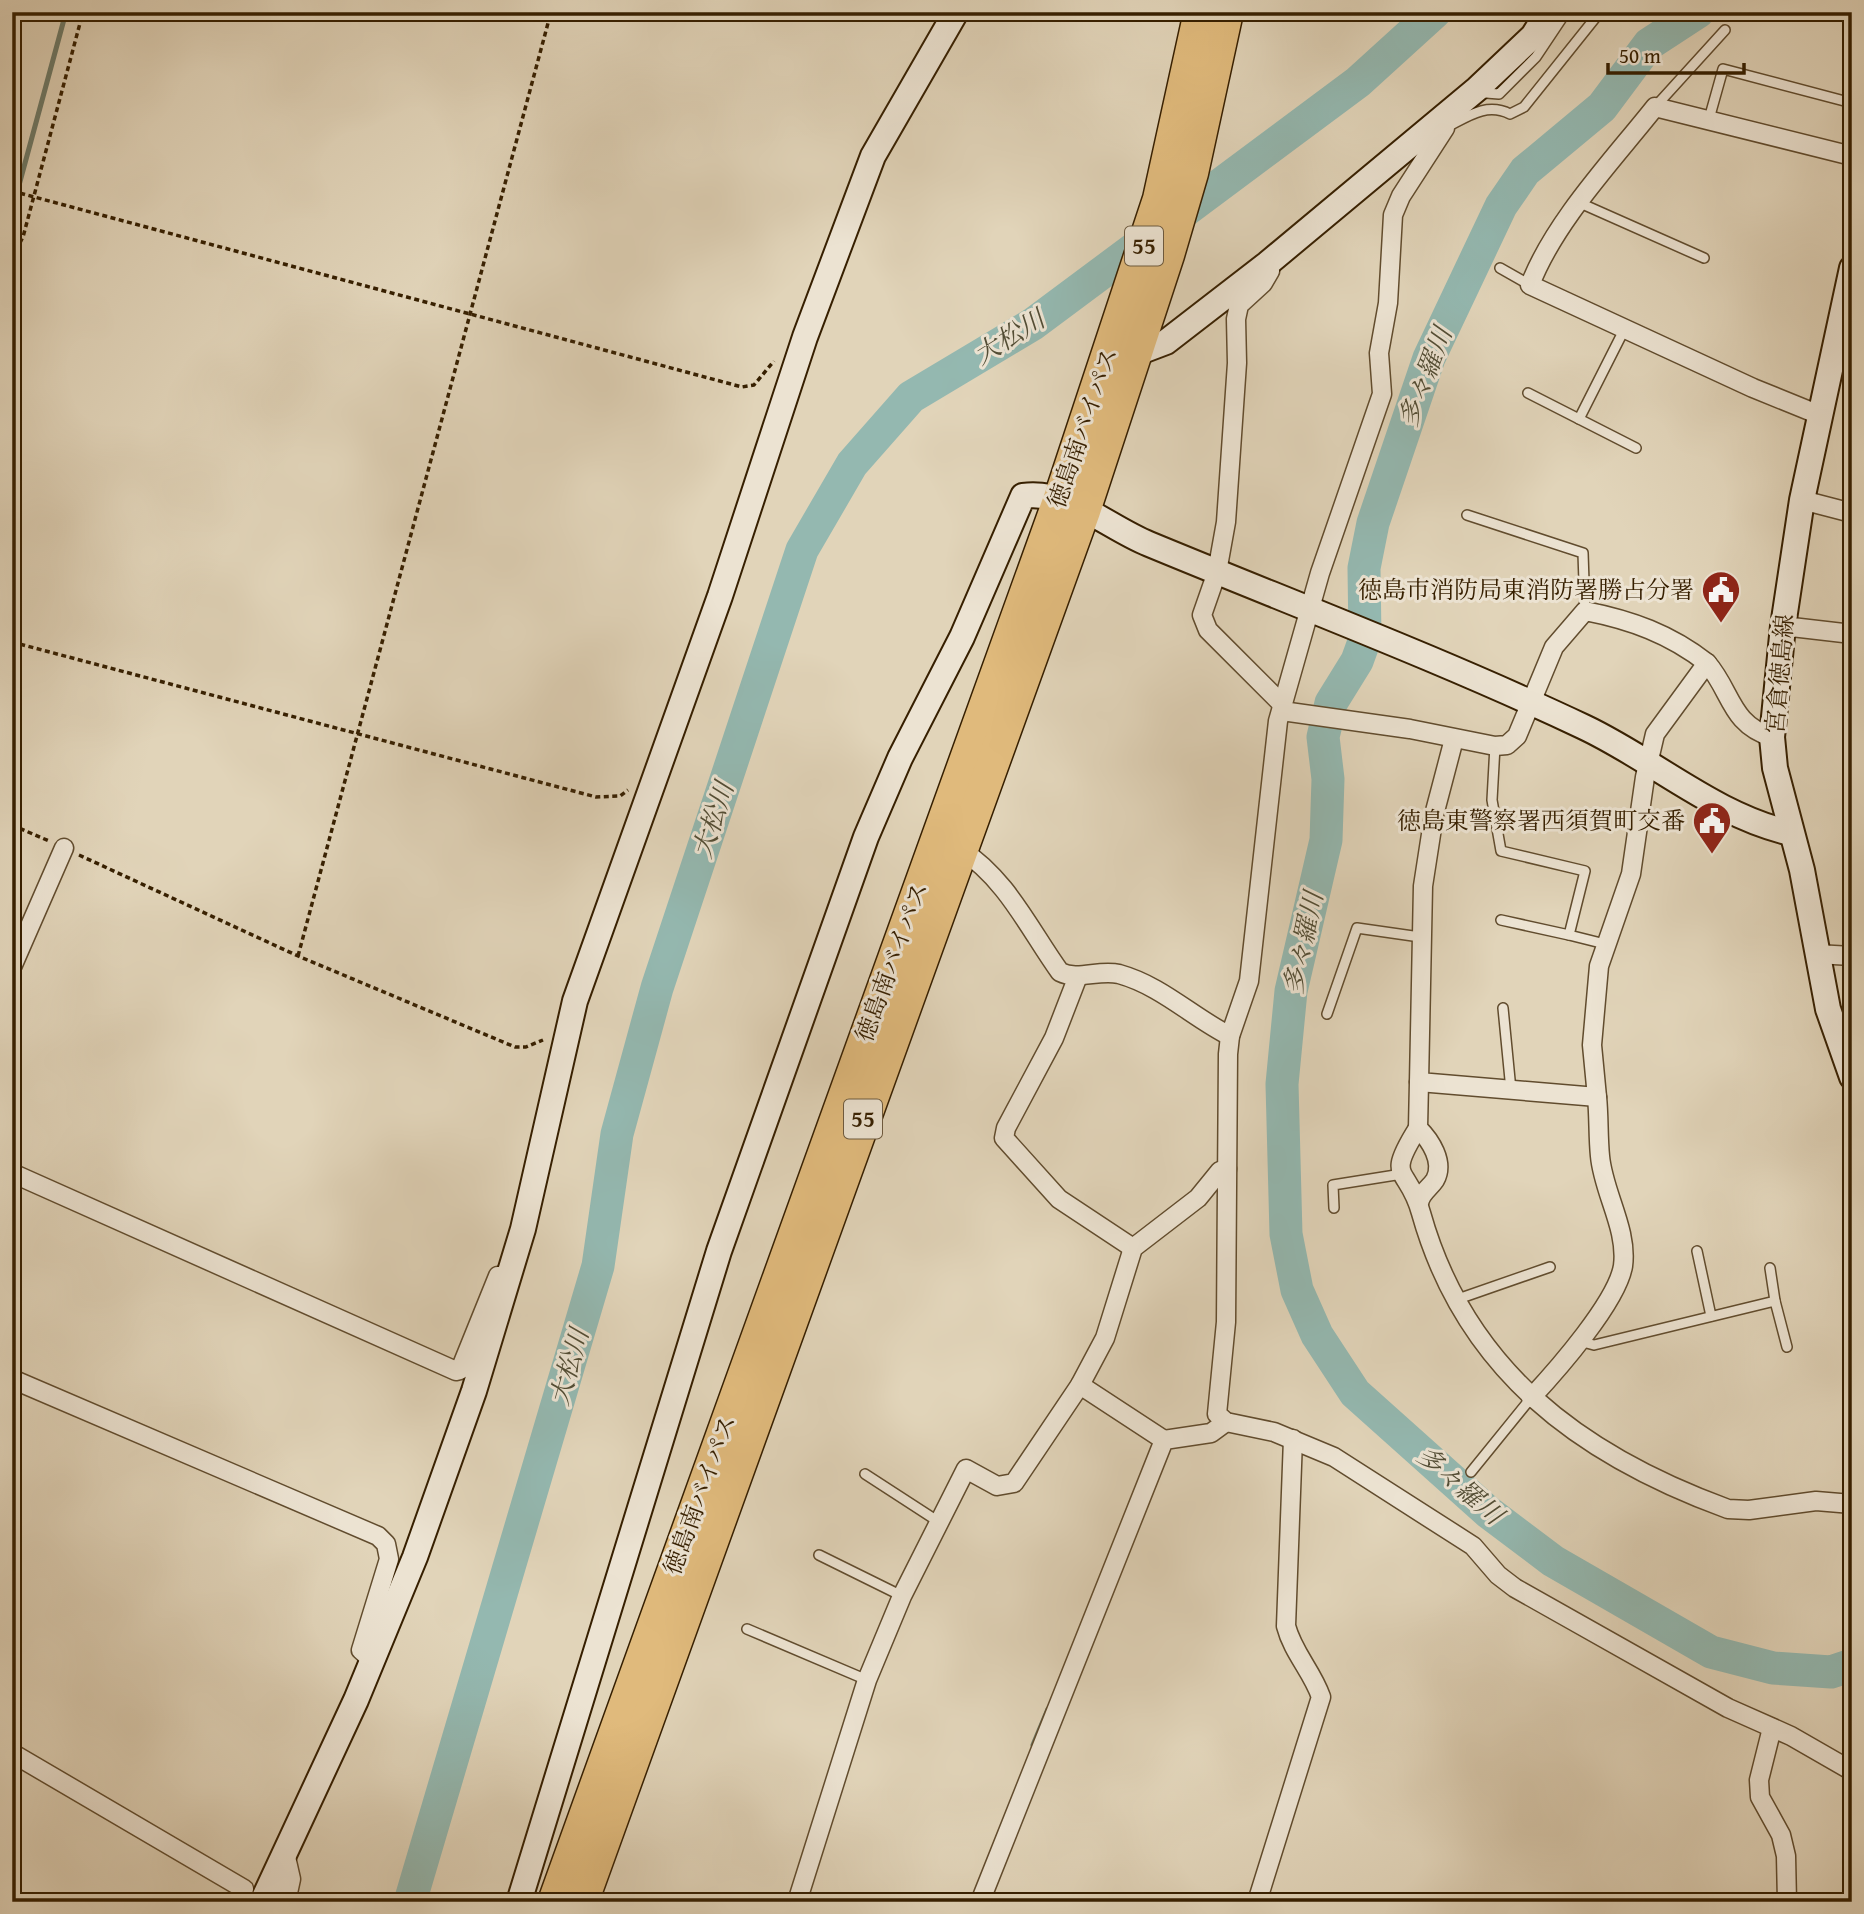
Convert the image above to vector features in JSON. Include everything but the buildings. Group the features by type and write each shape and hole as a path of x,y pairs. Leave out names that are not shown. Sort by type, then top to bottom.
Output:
{"highway":[{"name":"徳島南バイパス","path":"554,1902 1072,504 1140,345 1192,173 1192,116 1200,12"},
{"name":"徳島南バイパス","path":"582,1902 960,849 1072,504 1104,368 1155,211 1192,116 1227,12"}],"street":[{"path":"262,1902 286,1857 415,1557 511,1277 575,1001 720,596 805,337 873,156 956,12"},
{"path":"1140,345 1166,342 1445,122 1533,36 1548,12"},
{"path":"1822,416 1796,407 1624,330 1530,285 1549,247 1655,107 1852,156"},
{"path":"1445,122 1401,196 1393,215 1388,303 1379,353 1382,394 1308,609 1274,741 1249,981 1230,1035 1226,1321 1217,1414 1226,1422 1293,1439 1334,1457 1473,1546 1498,1574 1515,1588 1728,1707 1852,1771"},
{"path":"1267,264 1269,271 1263,283 1239,305 1236,319 1235,405 1226,522 1217,572 1204,607 1203,621 1282,708 1495,746 1507,745 1517,736 1554,647 1585,611 1625,619 1681,642 1707,663 1743,723 1755,732 1772,737"},
{"name":"宮倉徳島線","path":"1852,268 1802,500 1783,626 1772,737 1791,834 1802,870 1828,1009 1852,1077"},
{"path":"519,1902 719,1251 866,837 900,758 962,637 1023,496 1041,494 1072,504 1127,536 1532,702 1649,761 1758,826 1791,834"},
{"path":"1802,500 1852,513"},
{"path":"1783,626 1852,635"},
{"path":"1531,1398 1579,1341 1614,1291 1623,1264 1617,1222 1600,1155 1592,1045 1594,1011 1605,944 1632,874 1649,761 1656,734 1707,663"},
{"path":"1454,739 1427,850 1420,937 1418,1128 1403,1150 1399,1162 1402,1174 1419,1203 1433,1256 1504,1370 1531,1398 1592,1446 1728,1509 1749,1510 1807,1502 1852,1504"},
{"path":"12,967 64,848"},
{"path":"960,849 988,871 1027,918 1060,972 1069,977 1107,972 1143,983 1230,1035"},
{"path":"1816,954 1852,956"},
{"path":"1078,976 1054,1038 1006,1128 1004,1138 1059,1199 1133,1248"},
{"path":"1419,1082 1597,1097"},
{"path":"1418,1128 1428,1138 1436,1155 1437,1172 1419,1203"},
{"path":"797,1902 867,1680 902,1596 966,1469 998,1486 1014,1483 1080,1385 1113,1318 1121,1282 1133,1248 1198,1198 1220,1171 1227,1169"},
{"path":"12,1174 456,1371 460,1370 498,1276 511,1277"},
{"path":"12,1379 378,1536 386,1544 388,1559 360,1650 372,1660"},
{"path":"1080,1385 1164,1440 1211,1433 1226,1422"},
{"path":"1257,1902 1321,1697 1315,1681 1291,1646 1286,1626 1293,1439"},
{"path":"980,1902 1164,1440"},
{"path":"1772,1728 1759,1780 1760,1797 1781,1835 1786,1856 1787,1902"},
{"path":"12,1752 244,1889 237,1902"},
{"path":"286,1857 291,1879 286,1902"}],"lane":[{"path":"1477,89 1499,94 1536,57 1566,12"},
{"path":"1445,122 1481,110 1497,108 1510,114 1524,107 1600,12"},
{"path":"1655,107 1725,30"},
{"path":"1709,119 1723,69 1852,103"},
{"path":"1580,203 1704,258"},
{"path":"1500,268 1530,285"},
{"path":"1579,419 1624,330"},
{"path":"1528,393 1636,448"},
{"path":"1467,515 1583,553 1585,611"},
{"path":"1495,746 1492,800 1501,851 1585,871 1569,935"},
{"path":"1501,920 1605,944"},
{"path":"1327,1014 1357,928 1420,937"},
{"path":"1503,1008 1511,1090"},
{"path":"1334,1208 1333,1185 1402,1174"},
{"path":"1697,1251 1711,1316"},
{"path":"1458,1299 1550,1268"},
{"path":"1770,1268 1787,1347"},
{"path":"1579,1341 1594,1345 1775,1301"},
{"path":"1471,1472 1531,1398"},
{"path":"865,1474 939,1522"},
{"path":"819,1555 902,1596"},
{"path":"747,1629 867,1680"}],"path":[{"path":"12,258 23,237 83,12"},
{"path":"298,956 360,733 551,12"},
{"path":"12,191 742,387 754,385 784,347 805,337"},
{"path":"12,642 596,797 620,796 631,788"},
{"path":"12,825 298,956 516,1047 526,1048 543,1040 547,1028"}],"waterway":[{"path":"12,211 66,12"},
{"name":"大松川","path":"410,1902 598,1266 617,1134 657,988 802,550 852,464 911,397 1033,324 1358,82 1435,12"},
{"name":"多々羅川","path":"1698,12 1649,44 1602,107 1525,171 1501,206 1429,358 1373,523 1364,568 1365,639 1357,661 1331,703 1323,737 1328,779 1326,840 1291,991 1282,1084 1286,1234 1297,1290 1317,1335 1355,1393 1488,1512 1553,1561 1711,1652 1773,1668 1831,1672 1852,1665"},
{"path":"1033,1745 1048,1709"}],"place":[{"name":"徳島市消防局東消防署勝占分署","path":"1721,624"},
{"name":"徳島東警察署西須賀町交番","path":"1712,855"}]}
